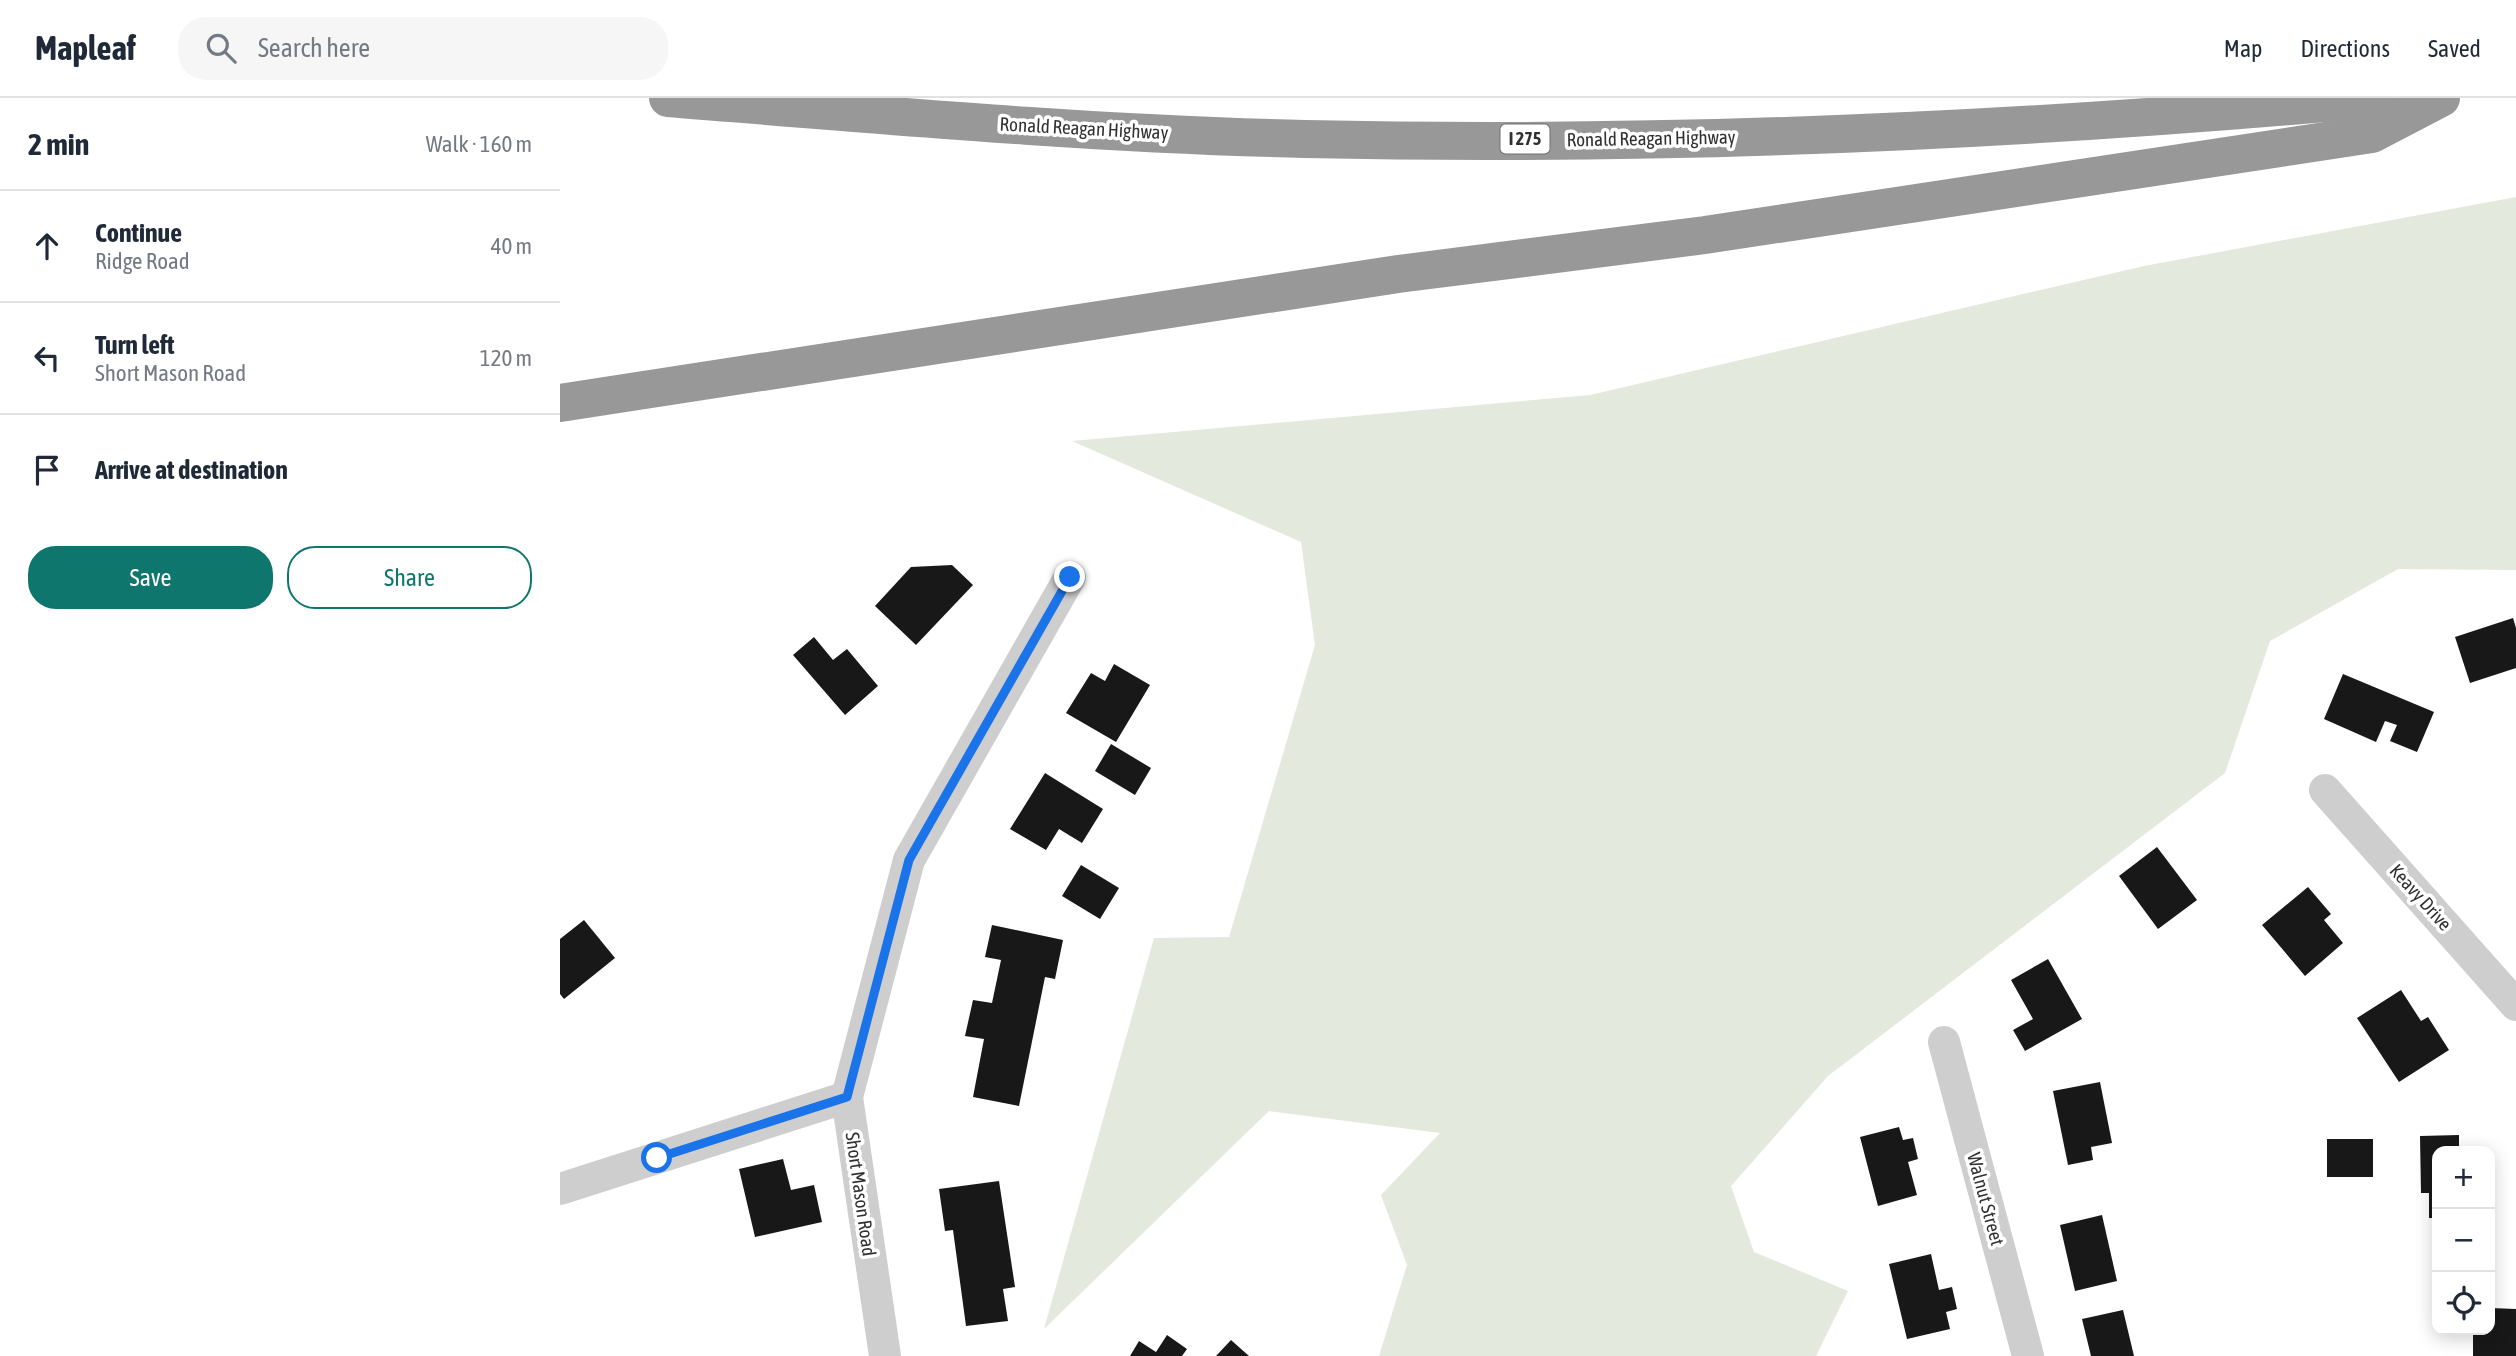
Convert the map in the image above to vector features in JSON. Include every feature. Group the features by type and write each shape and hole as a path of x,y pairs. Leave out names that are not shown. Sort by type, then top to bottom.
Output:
{"highway":[{"name":"Ronald Reagan Highway","path":"668,98 950,121 1306,139 1696,139 2176,117 2381,98"},
{"path":"560,403 1398,274 1719,233 2372,134 2441,98"}],"street":[{"name":"Short Mason Road","path":"885,1356 847,1097 909,860 1070,577"},
{"name":"Keavy Drive","path":"2325,790 2516,1005"},
{"name":"Walnut Street","path":"1944,1042 2028,1356"},
{"path":"560,1189 847,1097"}],"shaded area":[{"path":"2516,197 2516,570 2398,569 2270,641 2225,773 1828,1076 1731,1186 1754,1252 1848,1291 1816,1356 1379,1356 1407,1265 1381,1195 1440,1133 1269,1111 1044,1329 1154,938 1229,937 1315,645 1301,542 1072,441 1590,395 2144,266"}],"building":[{"path":"952,565 973,585 916,645 875,606 911,567"},
{"path":"2513,618 2516,628 2516,668 2470,683 2455,637"},
{"path":"814,637 833,660 847,649 878,686 845,715 793,655"},
{"path":"1114,664 1150,685 1116,742 1066,713 1091,673 1105,681"},
{"path":"2343,674 2434,712 2417,752 2390,741 2397,725 2385,721 2376,742 2324,719"},
{"path":"1111,744 1151,768 1135,795 1095,771"},
{"path":"1045,773 1103,809 1082,843 1059,829 1046,850 1010,829"},
{"path":"2157,847 2197,900 2158,929 2119,876"},
{"path":"1081,865 1119,888 1100,919 1062,896"},
{"path":"2308,887 2331,914 2324,920 2343,943 2305,976 2262,925"},
{"path":"584,920 615,958 564,999 560,994 560,939"},
{"path":"992,925 1063,940 1055,979 1045,977 1019,1106 973,1097 984,1039 965,1036 973,1000 992,1003 1001,960 985,957"},
{"path":"2048,959 2082,1019 2025,1051 2013,1030 2033,1019 2011,980"},
{"path":"2401,990 2421,1021 2428,1017 2449,1050 2399,1082 2357,1018"},
{"path":"2100,1082 2112,1143 2091,1147 2093,1160 2068,1165 2053,1091"},
{"path":"1899,1127 1903,1140 1913,1138 1918,1159 1908,1162 1917,1195 1878,1206 1860,1137"},
{"path":"2459,1135 2459,1146 2432,1146 2432,1218 2429,1218 2429,1193 2421,1193 2420,1136"},
{"path":"2327,1139 2373,1139 2373,1177 2327,1177"},
{"path":"783,1159 791,1190 814,1185 822,1222 755,1237 739,1169"},
{"path":"999,1181 1015,1287 1003,1289 1008,1321 966,1326 953,1230 945,1231 939,1189"},
{"path":"2102,1215 2117,1281 2075,1291 2060,1225"},
{"path":"1931,1254 1939,1290 1952,1287 1957,1309 1946,1312 1950,1329 1907,1339 1889,1264"},
{"path":"2495,1308 2516,1309 2516,1356 2473,1356 2473,1335 2495,1335"},
{"path":"2123,1310 2134,1356 2091,1356 2082,1319"},
{"path":"1167,1335 1187,1349 1182,1356 1130,1356 1139,1341 1156,1352"},
{"path":"1231,1340 1249,1356 1216,1356"}],"route":[{"path":"657,1158 847,1097 909,860 1070,577"}]}
